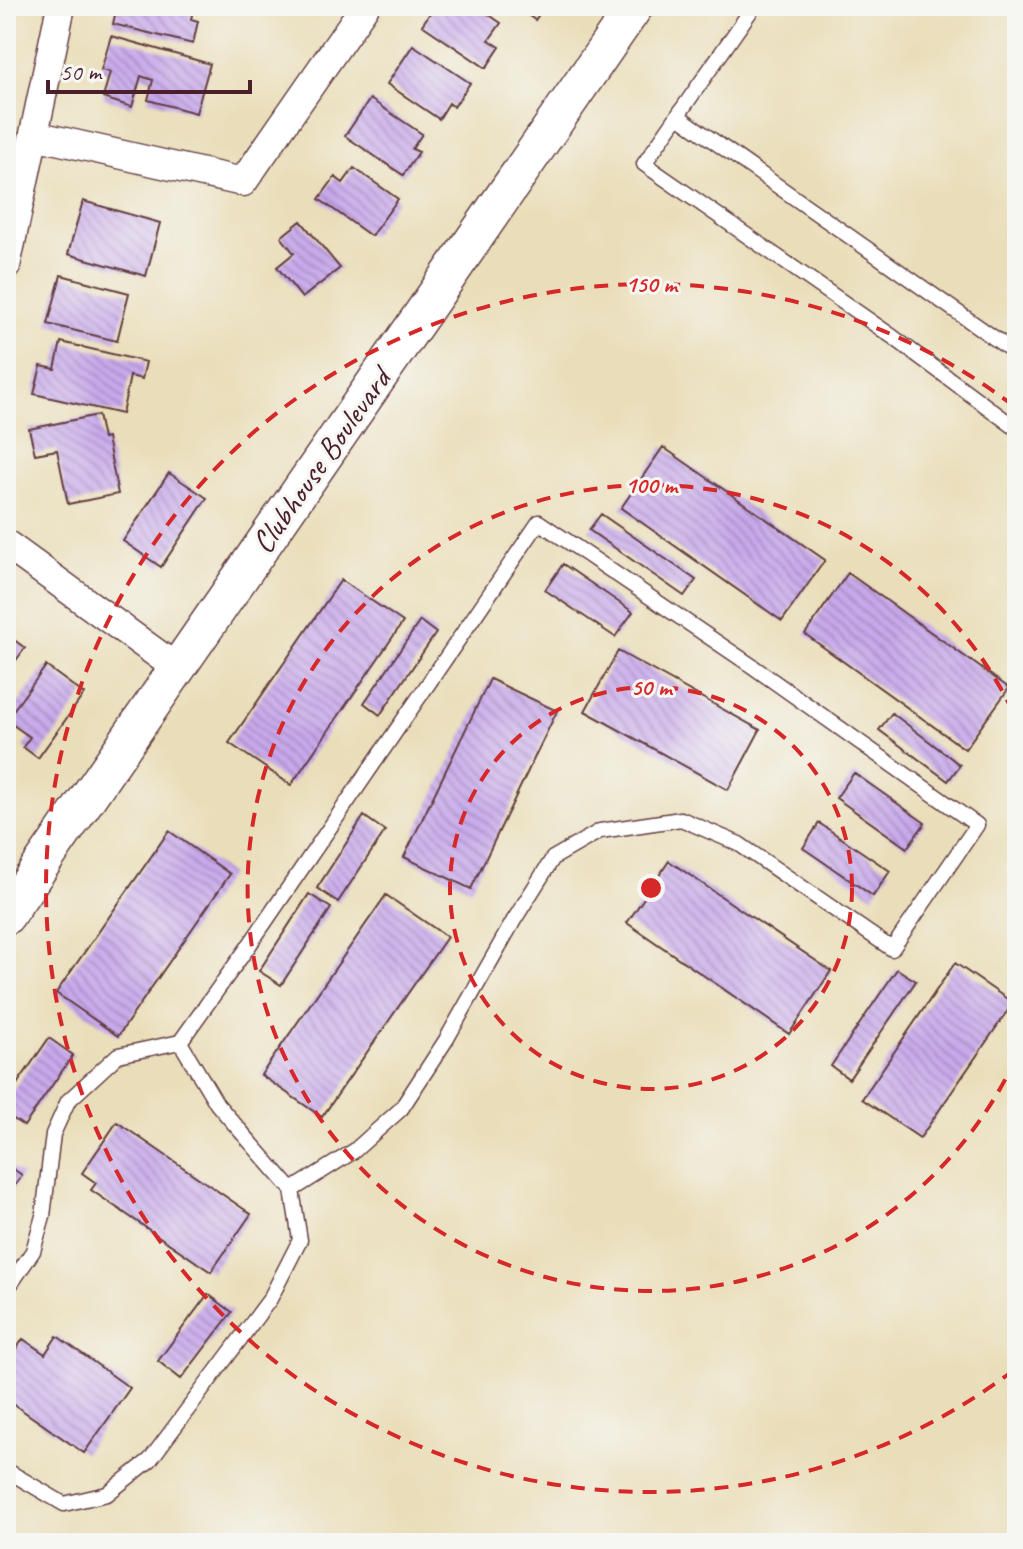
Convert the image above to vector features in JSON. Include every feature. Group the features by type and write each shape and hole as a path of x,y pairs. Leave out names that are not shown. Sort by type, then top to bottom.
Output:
{"street":[{"path":"6,266 61,6"},
{"path":"34,135 243,182 365,6"},
{"name":"Clubhouse Boulevard","path":"6,916 635,6"},
{"path":"6,544 178,669"}],"lane":[{"path":"754,6 644,164 893,337 1017,429"},
{"path":"678,116 1017,354"},
{"path":"6,1291 33,1251 43,1216 53,1134 68,1101 118,1055 180,1042 539,522 739,657 977,825 892,949 739,844 681,819 600,831 553,858 446,1040 401,1109 354,1151 292,1190"},
{"path":"6,1470 64,1504 107,1494 150,1460 270,1299 300,1240 292,1190 217,1104 180,1042"}],"building":[{"path":"117,6 194,6 191,19 198,21 193,44 113,24"},
{"path":"435,6 476,6 501,23 489,40 500,47 486,68 422,25"},
{"path":"515,6 545,6 535,20"},
{"path":"111,36 210,64 196,113 148,100 153,80 141,76 132,107 103,98 110,72 101,70"},
{"path":"413,45 470,83 454,107 449,103 439,119 387,84"},
{"path":"370,99 422,134 412,149 419,152 403,175 345,136"},
{"path":"354,168 398,199 371,236 319,199 335,177 343,183"},
{"path":"83,201 160,223 146,276 68,254"},
{"path":"301,221 340,268 302,298 277,267 294,253 281,237"},
{"path":"61,275 129,293 117,341 48,324"},
{"path":"61,342 146,362 142,379 130,376 122,414 34,394 41,366 55,369"},
{"path":"98,415 103,439 107,438 118,494 68,504 57,450 35,454 29,429"},
{"path":"663,447 825,560 782,621 621,508"},
{"path":"169,473 207,498 161,567 123,541"},
{"path":"601,514 696,580 684,596 589,530"},
{"path":"563,564 633,612 615,637 545,590"},
{"path":"848,573 1009,688 965,749 805,634"},
{"path":"341,580 403,622 291,785 229,743"},
{"path":"420,621 436,633 380,715 364,703"},
{"path":"6,634 25,648 6,674"},
{"path":"618,651 760,730 728,790 585,711"},
{"path":"46,666 84,694 38,758 23,747 30,737 6,720"},
{"path":"490,679 557,711 471,889 404,857"},
{"path":"892,713 960,765 948,781 879,730"},
{"path":"854,773 925,823 907,848 836,798"},
{"path":"364,816 385,831 338,902 317,888"},
{"path":"819,823 890,871 873,896 803,848"},
{"path":"169,831 230,874 118,1036 56,993"},
{"path":"669,861 831,971 789,1034 627,923"},
{"path":"309,894 331,908 281,985 259,971"},
{"path":"386,895 447,937 322,1117 261,1075"},
{"path":"955,963 1013,1003 920,1138 862,1099"},
{"path":"897,969 916,981 849,1079 831,1066"},
{"path":"49,1038 73,1055 24,1126 6,1114 6,1100"},
{"path":"117,1122 251,1214 211,1272 91,1190 96,1183 82,1173"},
{"path":"6,1164 22,1175 6,1198"},
{"path":"208,1294 232,1312 181,1379 158,1361"},
{"path":"57,1336 130,1388 84,1453 6,1399 6,1364 23,1339 45,1354"}]}
